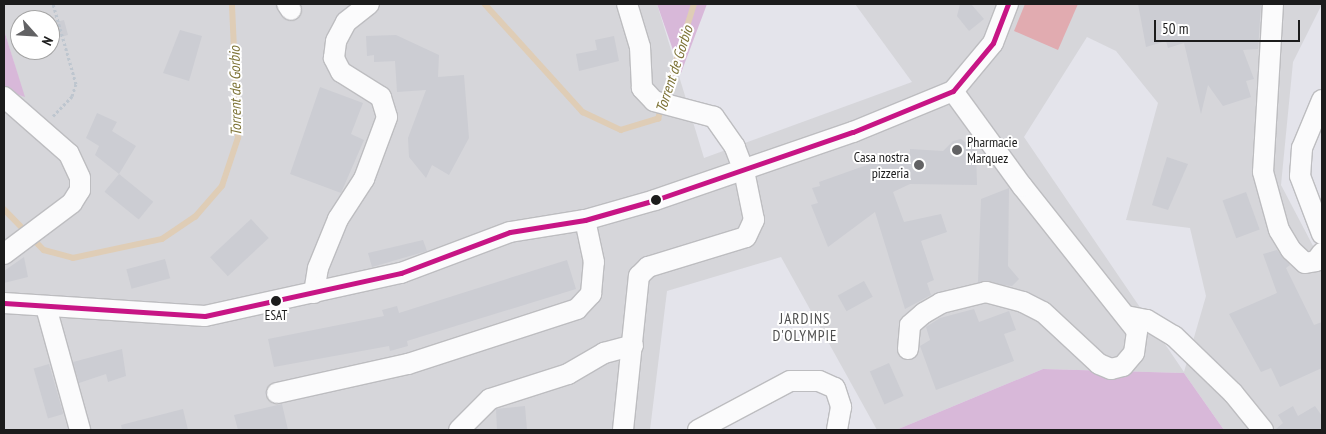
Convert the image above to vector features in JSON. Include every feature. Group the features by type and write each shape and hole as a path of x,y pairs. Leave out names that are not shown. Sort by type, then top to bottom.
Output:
{"street":[{"path":"314,294 318,268 338,219 364,180 387,118 381,97 341,72 334,58 336,41 346,22 369,4"},
{"path":"622,430 633,345 636,287 648,267 746,237 752,231 754,220 744,171 735,147 714,117 654,100 642,88 640,47 628,4"},
{"path":"4,303 205,316 314,294 401,273 510,232 585,220 744,171 954,91 993,43 1008,4"},
{"path":"1273,4 1263,172 1280,230 1291,250 1305,263 1316,261 1322,254"},
{"path":"908,349 910,325 924,313 941,303 986,292 1023,302 1043,312 1082,352 1111,368 1123,366 1134,353 1137,331 1022,186 954,91"},
{"path":"4,97 69,154 80,178 80,190 72,203 11,250"},
{"path":"1322,100 1302,148 1300,176 1322,234"},
{"path":"277,393 408,364 576,309 591,294 594,262 585,220"},
{"path":"46,307 80,430"},
{"path":"1126,316 1147,320 1174,336 1233,393 1263,430"},
{"path":"459,430 490,400 568,374 604,353 633,345"},
{"path":"698,430 790,381 819,380 835,388 841,408 837,430"}],"path":[{"path":"48,122 72,96 76,84 53,4"}],"shaded area":[{"path":"4,4 657,4 704,158 912,82 855,4 1322,4 1293,62 1281,185 1322,263 1322,430 1224,430 1184,373 1043,369 896,430 877,430 781,257 667,291 650,430 4,430 4,90 24,96 13,60 60,60 60,10 10,10 10,50 4,30","holes":["1087,37 1116,51 1158,103 1126,220 1190,228 1206,296 1184,372 1024,137"]},
{"path":"657,4 707,4 681,73"},
{"path":"1025,4 1078,4 1058,50 1014,31"},
{"path":"4,30 10,49 10,60 13,60 25,97 4,90"},
{"path":"1043,369 1184,373 1224,430 896,430"}],"building":[{"path":"960,4 971,4 984,19 969,31 957,16"},
{"path":"1138,4 1261,4 1258,49 1243,50 1254,79 1246,81 1251,97 1223,106 1208,85 1201,114 1184,43 1168,48 1166,41 1146,47"},
{"path":"64,20 68,35 60,37 60,21"},
{"path":"180,30 202,36 189,81 163,73"},
{"path":"396,35 439,55 438,77 464,75 469,138 449,175 432,165 426,178 409,157 408,138 426,90 397,92 395,61 374,62 374,55 367,56 366,36"},
{"path":"614,36 619,61 579,71 576,54 597,50 595,40"},
{"path":"320,87 363,103 351,134 364,140 341,193 290,174"},
{"path":"97,113 117,122 112,131 136,146 119,174 95,155 99,146 86,138"},
{"path":"961,139 976,151 977,185 910,184 893,192 904,222 941,214 947,232 921,241 934,280 927,283 931,295 905,309 875,212 828,247 811,205 818,203 812,188 820,186 819,182 881,160 882,164 910,155 910,149 943,151 953,141"},
{"path":"1167,157 1188,164 1168,210 1152,205"},
{"path":"119,174 153,202 139,220 105,192"},
{"path":"1009,188 1008,266 1019,279 1012,286 978,282 981,199"},
{"path":"1246,192 1260,230 1236,238 1223,201"},
{"path":"251,219 269,238 228,276 210,257"},
{"path":"423,240 427,251 372,267 368,253"},
{"path":"1277,250 1290,265 1286,268 1314,325 1322,322 1322,368 1280,387 1271,368 1261,372 1229,314 1277,293 1263,254"},
{"path":"24,257 28,277 4,283 4,271"},
{"path":"165,259 170,278 132,289 126,269"},
{"path":"567,260 576,289 407,341 408,346 390,351 389,346 274,367 268,339 384,316 382,310 397,306 399,313"},
{"path":"864,281 873,297 846,311 838,296"},
{"path":"974,309 979,322 1009,311 1016,330 1004,334 1014,361 936,390 920,346 930,340 926,327 940,318"},
{"path":"122,349 126,376 108,382 106,374 79,383 73,362"},
{"path":"889,363 904,396 884,404 870,372"},
{"path":"49,364 63,414 48,418 34,368"},
{"path":"282,404 288,430 238,430 234,415"},
{"path":"525,406 527,430 497,430 496,409"},
{"path":"1293,406 1298,416 1315,406 1322,416 1322,430 1275,430 1283,423 1278,415"},
{"path":"183,409 188,430 122,430 121,425"}],"waterway":[{"name":"Torrent de Gorbio","path":"4,209 44,250 73,258 162,239 195,217 222,186 238,138 232,4"},
{"name":"Torrent de Gorbio","path":"485,4 583,112 621,130 658,119 694,4"}],"transit line":[{"path":"4,303 205,316 401,273 510,232 585,220 655,200 853,132 953,91 993,43 1008,4"}],"place":[{"name":"Pharmacie Marquez","path":"957,150"},
{"name":"Casa nostra pizzeria","path":"919,165"},
{"name":"ESAT","path":"276,301"}],"district":[{"name":"JARDINS D'OLYMPIE","path":"805,326"}]}
